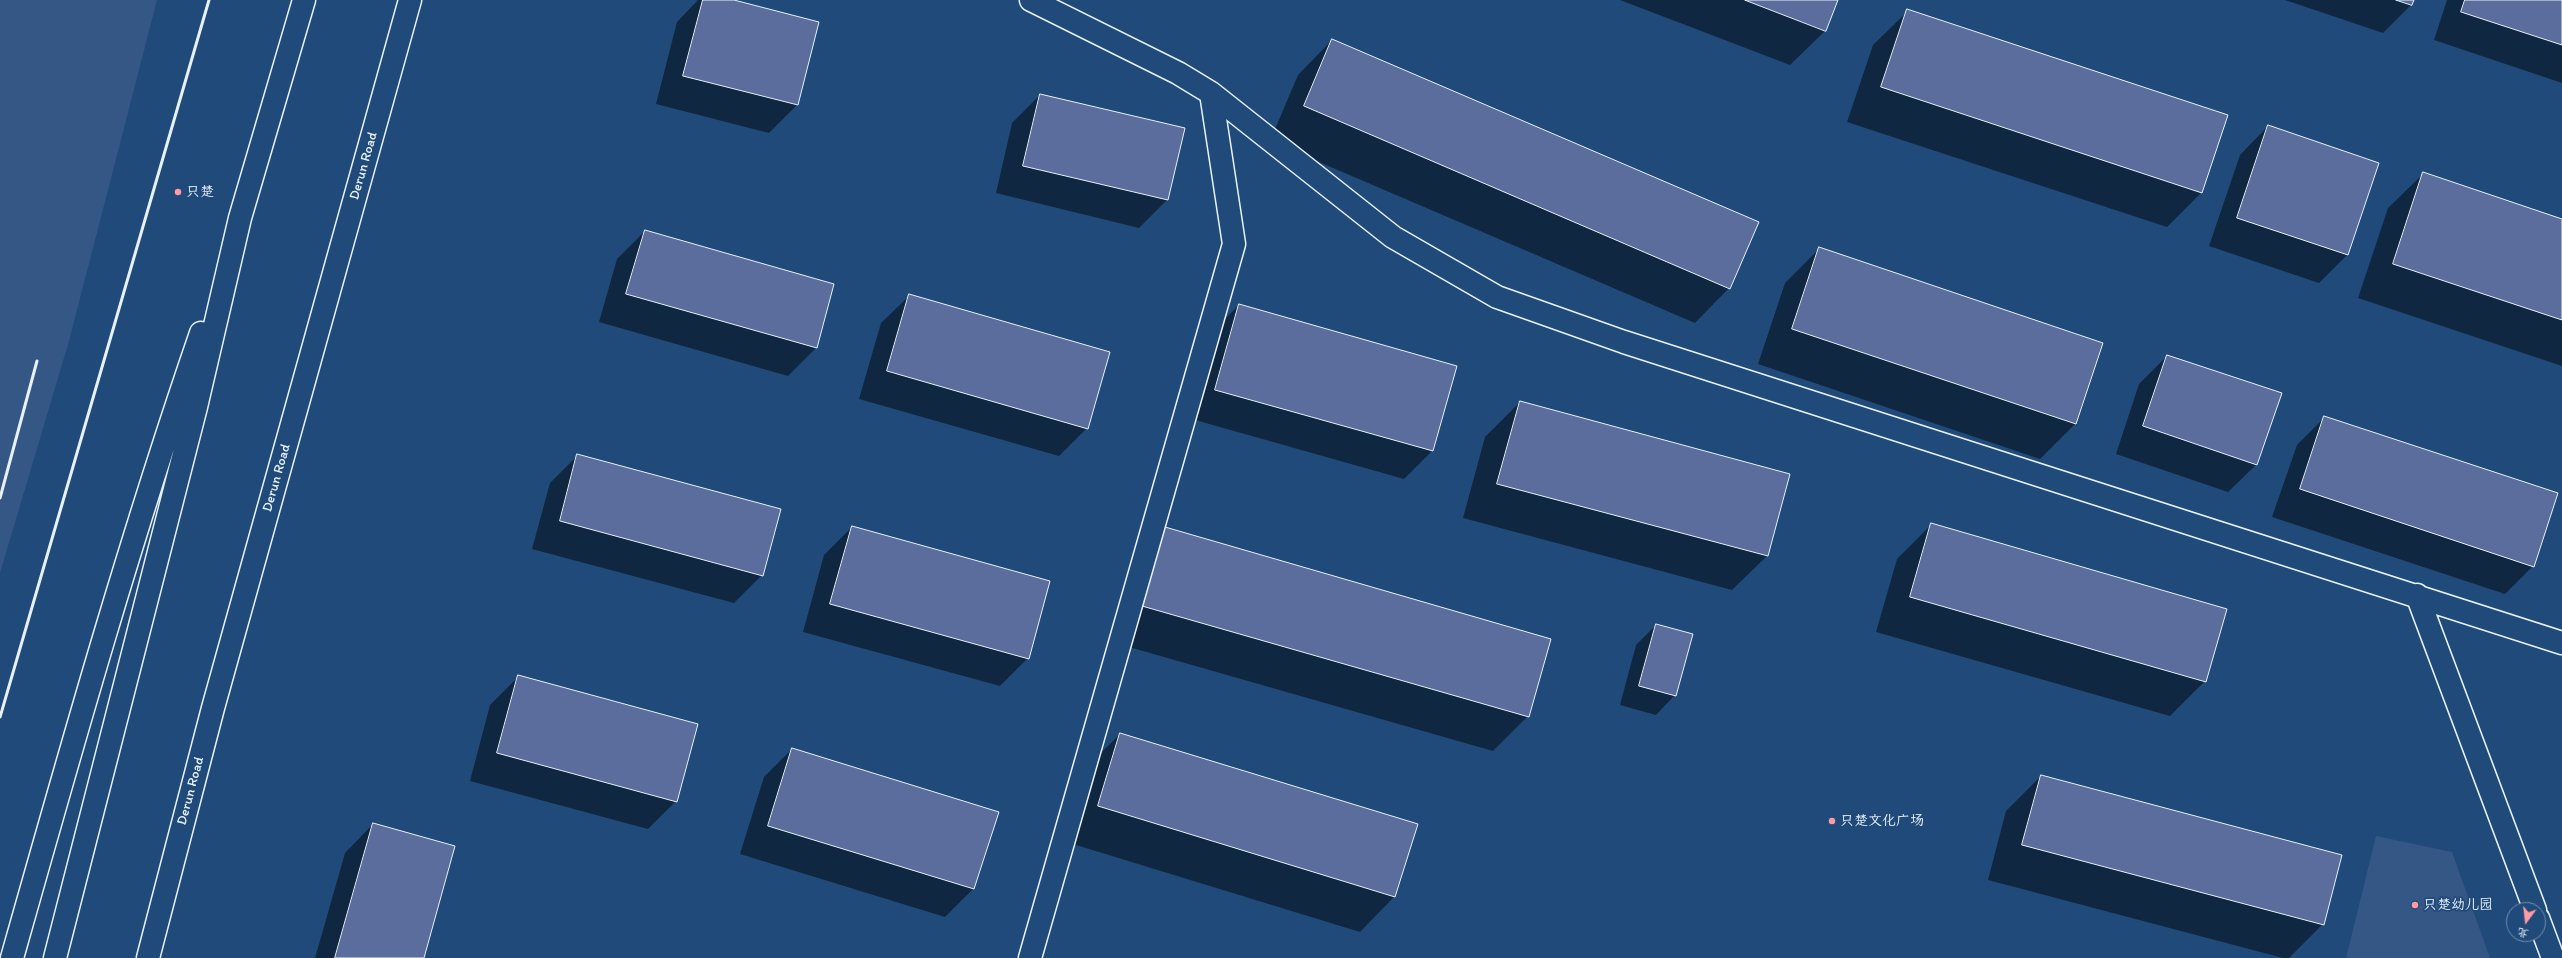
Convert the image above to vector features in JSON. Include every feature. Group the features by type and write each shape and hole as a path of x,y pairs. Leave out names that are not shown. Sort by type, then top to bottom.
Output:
{"main road":[{"path":"12,958 101,645 174,413 240,218 304,0"},
{"name":"Derun Road","path":"148,958 213,708 410,0"},
{"path":"1031,0 1178,73 1211,93 1393,237 1497,297 1624,342 2417,596 2562,644"},
{"path":"1030,958 1234,244 1211,93"},
{"path":"55,958 196,407 240,218"},
{"path":"40,958 196,407"},
{"path":"2417,596 2532,902"},
{"path":"2546,939 2553,958"}],"shaded area":[{"path":"0,0 157,0 69,341 0,573"},
{"name":"只楚幼儿园","path":"2376,836 2452,852 2490,958 2346,958"}],"building":[{"path":"703,0 734,0 819,22 798,105 683,76"},
{"path":"1745,0 1838,0 1826,31"},
{"path":"2396,0 2414,0 2412,5"},
{"path":"2465,0 2562,0 2562,45 2461,12"},
{"path":"1907,9 2228,115 2202,193 1881,87"},
{"path":"1332,39 1759,222 1730,289 1304,106"},
{"path":"1040,94 1185,128 1168,200 1023,166"},
{"path":"2268,125 2379,163 2348,255 2237,218"},
{"path":"2423,172 2562,219 2562,320 2393,264"},
{"path":"645,230 834,284 817,348 626,294"},
{"path":"1819,247 2103,343 2076,424 1792,329"},
{"path":"909,294 1110,352 1088,429 887,371"},
{"path":"1239,304 1457,366 1433,451 1215,390"},
{"path":"2167,355 2282,393 2257,465 2143,426"},
{"path":"1520,401 1790,474 1768,556 1497,484"},
{"path":"2324,416 2558,493 2534,567 2300,489"},
{"path":"577,454 781,509 763,576 560,521"},
{"path":"1931,523 2227,609 2206,682 1910,597"},
{"path":"852,526 1050,581 1029,659 830,604"},
{"path":"1165,527 1551,639 1529,717 1142,606"},
{"path":"1656,624 1693,634 1676,696 1639,686"},
{"path":"518,675 698,724 677,802 497,753"},
{"path":"1120,733 1418,824 1395,897 1098,806"},
{"path":"792,748 999,812 974,889 768,826"},
{"path":"2041,775 2342,855 2324,925 2022,845"},
{"path":"373,823 455,846 424,958 335,958"}],"railway":[{"path":"0,717 209,0"},
{"path":"0,498 37,361"}],"place":[{"name":"只楚","path":"178,192"},
{"name":"只楚文化广场","path":"1832,821"},
{"name":"只楚幼儿园","path":"2415,905"}]}
